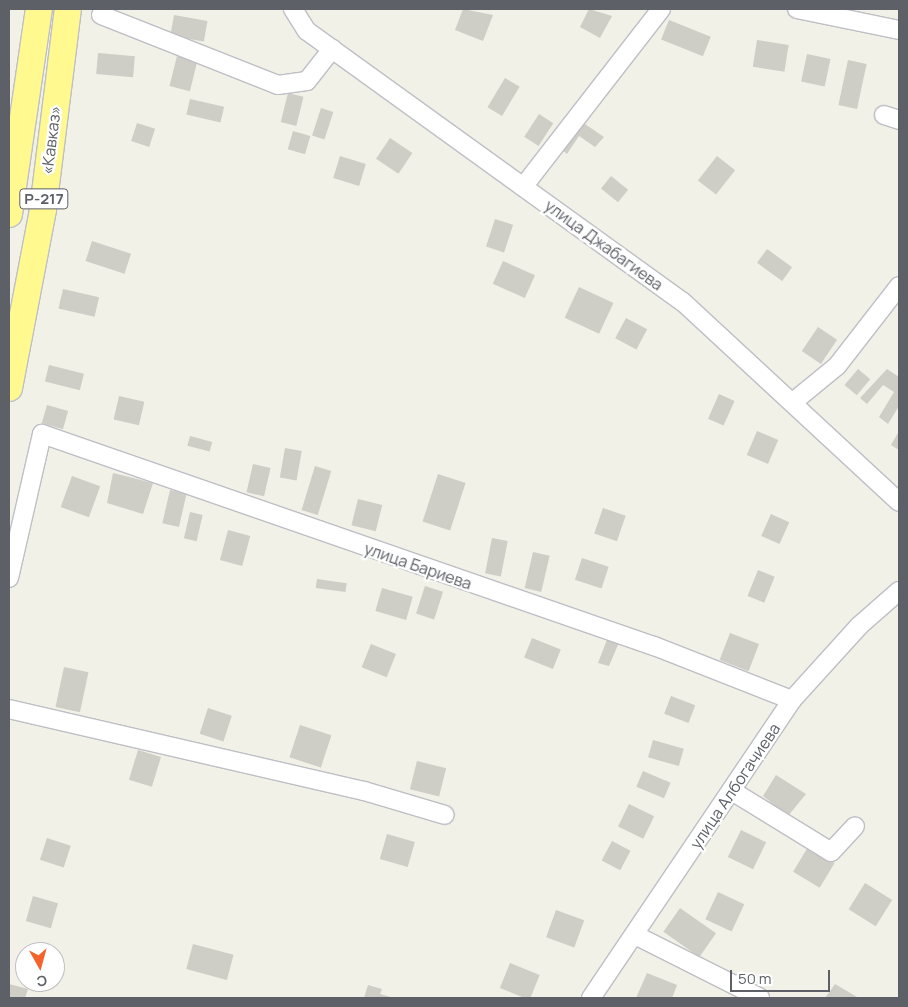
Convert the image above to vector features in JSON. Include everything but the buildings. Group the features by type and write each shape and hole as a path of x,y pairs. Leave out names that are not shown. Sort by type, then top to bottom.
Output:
{"highway":[{"name":"«Кавказ»","path":"9,214 40,9"},
{"name":"«Кавказ»","path":"9,388 43,209 68,9"}],"street":[{"name":"улица Джабагиева","path":"293,9 307,31 683,302 899,502"},
{"path":"523,187 661,9"},
{"path":"797,9 899,30"},
{"path":"101,15 278,85 307,81 332,49"},
{"path":"793,402 837,366 899,286"},
{"name":"улица Бариева","path":"9,578 42,434 654,646 792,700"},
{"name":"улица Албогачиева","path":"591,998 792,700 860,626 899,591"},
{"path":"9,709 364,791 445,815"},
{"path":"732,791 831,852 855,826"},
{"path":"635,935 760,998"}]}
